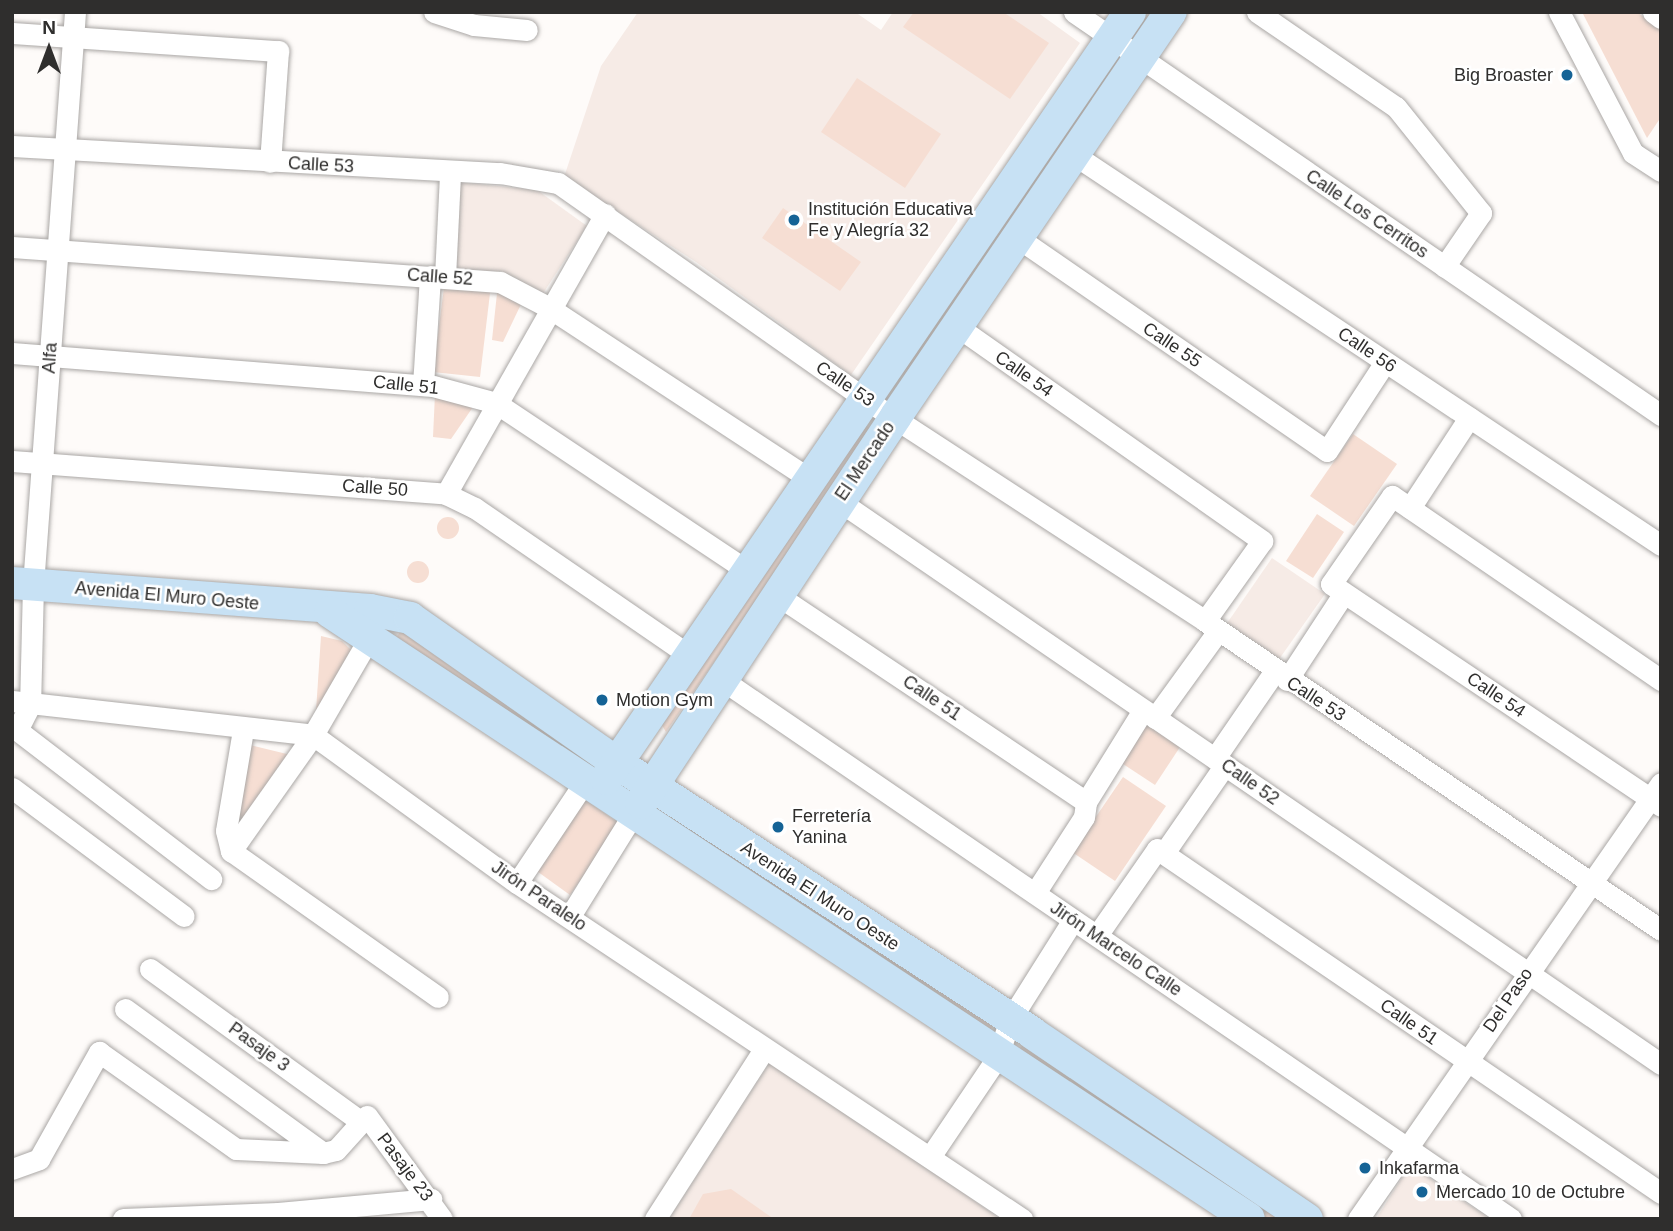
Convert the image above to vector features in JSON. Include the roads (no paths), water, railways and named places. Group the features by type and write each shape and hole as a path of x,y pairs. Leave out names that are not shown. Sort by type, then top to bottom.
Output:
{"main road":[{"name":"El Mercado","path":"590,787 617,763 1130,12"},
{"name":"El Mercado","path":"632,816 839,501 1171,12"},
{"name":"Avenida El Muro Oeste","path":"23,584 393,613 410,618 617,763 1010,1020 1307,1219"},
{"name":"Avenida El Muro Oeste","path":"322,608 371,635 632,816 1249,1219"}],"street":[{"name":"Alfa","path":"75,12 44,463 23,584 21,703 17,730 211,879"},
{"path":"434,12 474,25 527,30"},
{"name":"Calle Los Cerritos","path":"1074,12 1661,415"},
{"path":"1257,12 1396,107 1481,213 1444,267"},
{"path":"1559,12 1633,152 1661,171"},
{"path":"1653,12 1661,18"},
{"path":"12,33 278,51 270,162"},
{"name":"Calle 53","path":"12,146 450,173 500,173 558,183 865,399 896,416 1211,626 1281,676 1661,930"},
{"name":"Calle 56","path":"1073,154 1661,545"},
{"path":"423,386 450,173"},
{"path":"446,494 548,307 605,214"},
{"name":"Calle 55","path":"1018,238 1327,450 1385,362"},
{"name":"Calle 52","path":"12,247 500,282 548,307 811,480"},
{"name":"Calle 54","path":"958,327 1262,541 1211,626"},
{"name":"Calle 51","path":"12,353 423,386 496,403 748,571"},
{"path":"1410,508 1469,418"},
{"name":"Calle 50","path":"12,461 446,494 475,508 690,656"},
{"path":"1098,934 1161,851 1281,676 1338,588 1392,495 1661,680"},
{"name":"Calle 52","path":"839,501 1661,1064"},
{"name":"Calle 54","path":"1338,588 1657,796"},
{"name":"Calle 51","path":"777,595 1086,802"},
{"path":"1035,893 1084,817 1086,802 1211,626"},
{"path":"231,851 313,735 371,635"},
{"name":"Jirón Marcelo Calle","path":"721,680 1073,920 1098,934 1511,1219"},
{"path":"21,703 243,730 313,735"},
{"path":"243,730 226,831 231,851 438,997"},
{"name":"Jirón Paralelo","path":"313,735 517,883 1022,1219"},
{"path":"517,883 590,787"},
{"path":"12,788 184,916"},
{"name":"Del Paso","path":"1358,1219 1589,880 1657,796"},
{"name":"El Mercado","path":"570,916 632,816"},
{"name":"Calle 51","path":"1161,851 1661,1193"},
{"path":"930,1157 998,1056 1010,1020 1073,920"},
{"name":"Pasaje 3","path":"150,970 364,1119"},
{"path":"125,1009 323,1153"},
{"path":"655,1219 764,1049"},
{"path":"12,1169 39,1159 99,1052 236,1149 323,1153 336,1150 364,1119"},
{"name":"Pasaje 23","path":"364,1119 431,1199 442,1219"},
{"path":"123,1219 278,1213 431,1199"}],"place":[{"name":"Big Broaster","path":"1567,75"},
{"name":"Institución Educativa Fe y Alegría 32","path":"794,220"},
{"name":"Motion Gym","path":"602,700"},
{"name":"Ferretería Yanina","path":"778,827"},
{"name":"Inkafarma","path":"1365,1168"},
{"name":"Mercado 10 de Octubre","path":"1422,1192"}]}
